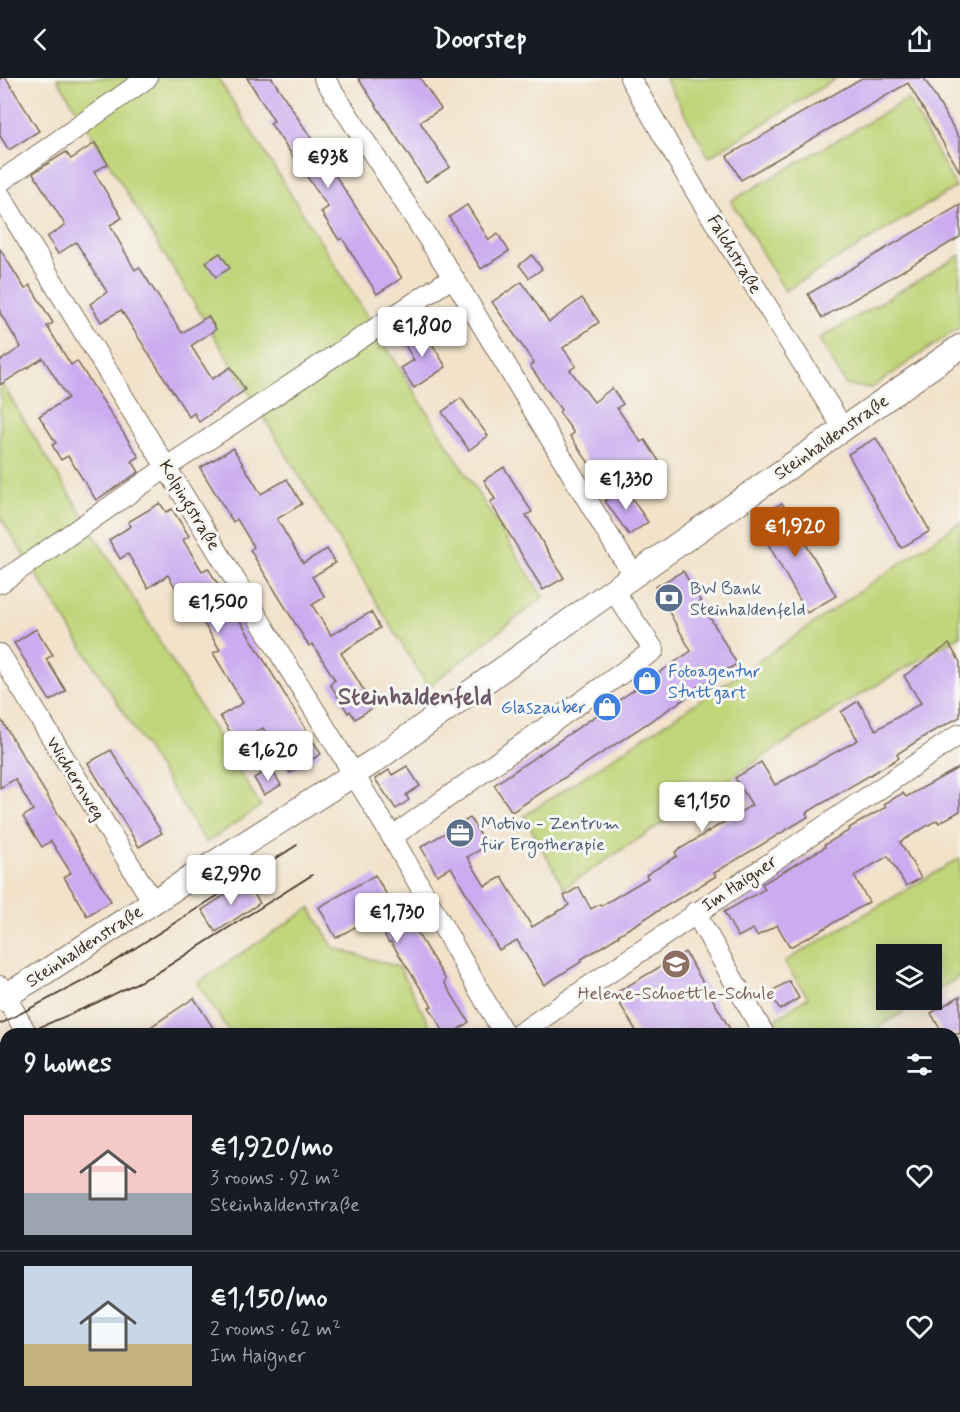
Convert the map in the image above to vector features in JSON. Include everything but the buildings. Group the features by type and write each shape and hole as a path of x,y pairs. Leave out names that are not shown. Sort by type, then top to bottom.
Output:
{"street":[{"path":"0,183 147,78"},
{"path":"324,78 453,277 614,544 635,574"},
{"name":"Falchstraße","path":"630,78 702,202 843,428"},
{"name":"Kolpingstraße","path":"0,195 392,837 501,1028"},
{"path":"0,583 167,467 453,277"},
{"name":"Steinhaldenstraße","path":"2,994 353,776 635,574 960,347"},
{"path":"392,837 654,650 613,590"},
{"name":"Wichernweg","path":"0,654 153,902"},
{"name":"Im Haigner","path":"528,1028 695,912 960,734"},
{"path":"695,912 761,1028"},
{"path":"2,994 23,1028"}],"green space":[{"path":"57,78 218,78 543,597 428,687"},
{"path":"665,78 837,78 709,157"},
{"path":"908,99 956,187 785,291 731,201"},
{"path":"960,255 960,327 871,388 846,385 819,339"},
{"path":"0,381 261,806 206,843 0,517"},
{"path":"960,522 960,636 836,709 564,888 524,816 740,674"},
{"path":"960,858 960,976 942,988 942,944 876,944 876,1010 906,1010 877,1028 776,1028 772,1022 808,997 784,962"},
{"path":"310,908 334,948 399,967 431,1028 227,1028 197,983"}],"tram line":[{"path":"0,1024 85,980 297,845"},
{"path":"38,1028 157,973 312,875"}],"place":[{"name":"BW Bank Steinhaldenfeld","path":"669,598"},
{"name":"Fotoagentur Stuttgart","path":"647,681"},
{"name":"Glaszauber","path":"607,707"},
{"name":"Motivo - Zentrum für Ergotherapie","path":"460,833"},
{"name":"Helene-Schoettle-Schule","path":"676,964"}],"district":[{"name":"Steinhaldenfeld","path":"415,696"}]}
